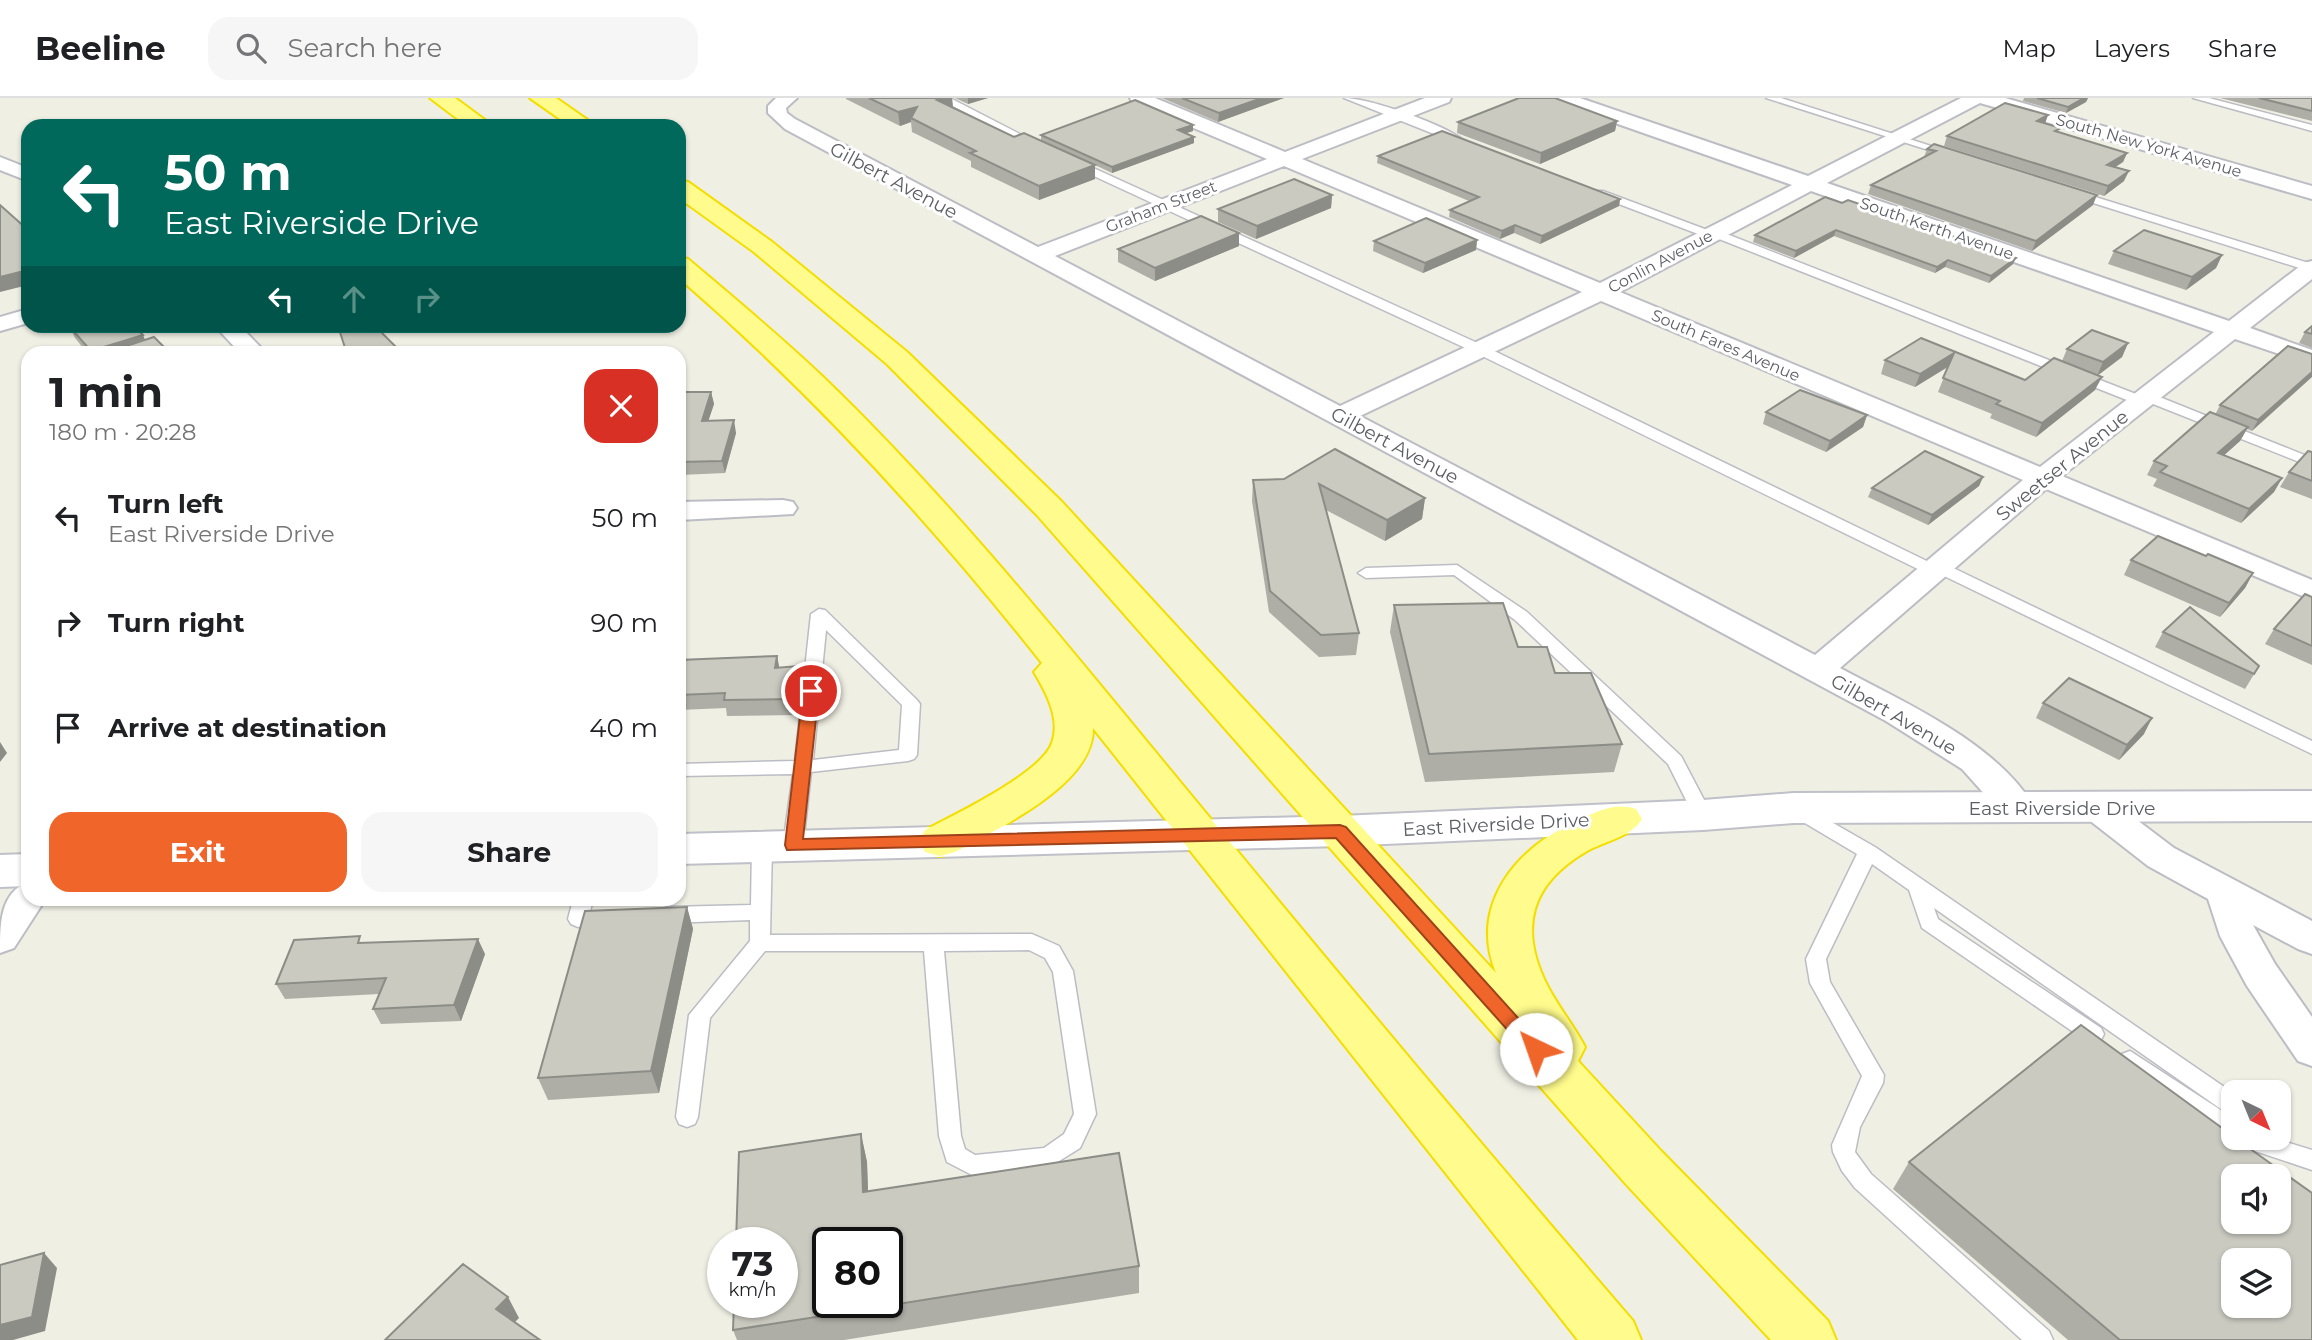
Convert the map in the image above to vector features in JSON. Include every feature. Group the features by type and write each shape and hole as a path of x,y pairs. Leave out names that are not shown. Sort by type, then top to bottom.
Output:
{"highway":[{"path":"441,98 472,119"},
{"path":"541,98 574,119"},
{"path":"686,192 806,281 897,358 1049,508 1643,1167 1808,1340"},
{"path":"686,271 835,405 915,488 1011,601 1490,1193 1613,1340"},
{"path":"940,841 1033,787 1067,756 1073,742 1073,721 1067,696 1011,601"},
{"path":"1621,819 1562,847 1538,865 1515,898 1509,919 1508,944 1532,1004 1643,1167"}],"street":[{"name":"Gilbert Avenue","path":"788,98 777,106 776,110 779,117 794,127 1342,415 1898,713 1964,754 1993,780 2017,808"},
{"name":"South Fares Avenue","path":"1139,98 2312,591"},
{"name":"Graham Street","path":"1037,255 1442,98"},
{"name":"South Kerth Avenue","path":"1562,98 2312,358"},
{"name":"Conlin Avenue","path":"1342,415 1601,292 1975,98"},
{"name":"South New York Avenue","path":"1985,98 2312,193"},
{"path":"0,163 21,172"},
{"name":"Sweetser Avenue","path":"1818,670 2042,478 2312,268"},
{"path":"0,324 21,318"},
{"path":"234,333 247,346"},
{"path":"686,511 783,508"},
{"name":"East Riverside Drive","path":"686,849 1340,831 1703,815 1794,808 2312,806"},
{"path":"2096,807 2161,857 2312,939"},
{"path":"0,871 21,870"},
{"path":"2225,894 2231,919 2243,946 2312,1049"},
{"path":"0,939 21,906"}],"lane":[{"path":"942,98 1050,152"},
{"path":"1349,98 1472,145"},
{"path":"1771,98 1961,158"},
{"path":"2198,98 2312,128"},
{"path":"1062,157 1479,349 1648,434 2312,748"},
{"path":"2061,189 2312,268"},
{"path":"1591,190 2312,463"},
{"path":"1366,573 1457,570 1521,616 1675,760 1703,815"},
{"path":"686,769 803,767 908,755 911,704 819,614 803,767 759,912 760,943 700,1015 687,1117"},
{"path":"1794,808 1917,884 2221,1097"},
{"path":"1868,852 1815,959 1820,983 1873,1075 1872,1083 1845,1137 1843,1149 1863,1181 2040,1340"},
{"path":"1917,884 1928,923 2093,1034"},
{"path":"581,906 578,919 620,917"},
{"path":"648,916 759,912"},
{"path":"760,943 1031,942 1052,952 1063,971 1085,1114 1072,1141 1048,1158 971,1166 955,1155 950,1136 933,943"},
{"path":"2130,1060 2221,1122"},
{"path":"2291,1146 2311,1160"},
{"path":"2281,1150 2311,1160"}],"building":[{"path":"869,98 945,98 937,100 1014,137 1024,133 1095,165 1039,186 970,153 976,151 911,118 917,107 898,112"},
{"path":"1182,98 1262,98 1219,113"},
{"path":"1519,98 1555,98 1617,121 1541,153 1458,122"},
{"path":"2037,98 2084,98 2068,107"},
{"path":"2259,98 2312,98 2312,111"},
{"path":"1135,100 1193,125 1178,130 1194,137 1112,167 1041,135"},
{"path":"2005,103 2048,115 2037,121 2061,128 2055,131 2127,153 2107,165 2129,171 2108,186 1947,136"},
{"path":"1442,131 1620,199 1542,236 1515,225 1502,231 1450,210 1479,197 1378,156"},
{"path":"1934,144 2097,195 2036,241 1871,185 1936,151 1927,149"},
{"path":"1294,179 1332,195 1257,226 1218,209"},
{"path":"1825,197 1842,203 1848,200 2016,258 1991,276 1948,260 1937,267 1836,230 1796,251 1755,235"},
{"path":"0,205 21,224 21,272 0,277"},
{"path":"1201,216 1239,233 1155,268 1118,249"},
{"path":"1426,218 1477,240 1425,263 1374,241"},
{"path":"2144,230 2222,255 2192,277 2114,251"},
{"path":"2092,330 2128,343 2103,362 2067,349"},
{"path":"75,333 143,335 107,346 87,346"},
{"path":"340,333 382,333 395,346 344,346"},
{"path":"154,337 163,346 126,346"},
{"path":"1921,338 2025,380 2054,358 2102,377 2042,423 1996,404 2000,401 1943,378 1954,353 1920,374 1885,360"},
{"path":"2288,346 2312,354 2312,372 2258,420 2220,405"},
{"path":"1800,390 1867,415 1830,441 1766,412"},
{"path":"686,392 711,392 702,421 734,420 722,461 686,462"},
{"path":"2210,412 2248,427 2218,453 2282,478 2249,509 2160,472 2167,466 2154,461"},
{"path":"1335,449 1425,498 1387,520 1319,484 1359,633 1321,635 1270,591 1253,480 1284,479"},
{"path":"1925,451 1983,477 1932,515 1872,488"},
{"path":"2308,451 2312,452 2312,481 2289,472"},
{"path":"2158,536 2253,573 2229,603 2131,560"},
{"path":"2305,594 2312,597 2312,646 2274,629"},
{"path":"1503,603 1518,647 1547,647 1555,673 1591,673 1622,744 1429,754 1394,605"},
{"path":"2190,607 2259,666 2254,674 2163,632"},
{"path":"777,656 775,668 798,666 794,699 724,700 725,693 686,695 686,660"},
{"path":"2069,678 2152,718 2127,745 2043,703"},
{"path":"687,907 651,1071 538,1078 585,911"},
{"path":"360,936 358,943 478,939 454,1005 373,1009 386,978 276,984 294,940"},
{"path":"2081,1025 2221,1127 2221,1150 2252,1150 2271,1164 2221,1164 2221,1234 2291,1234 2291,1178 2312,1193 2312,1340 2120,1340 1909,1162"},
{"path":"861,1134 863,1192 1119,1153 1139,1266 903,1303 903,1227 812,1227 812,1318 733,1330 733,1318 798,1318 798,1227 736,1227 739,1152"},
{"path":"44,1253 32,1317 0,1325 0,1265"},
{"path":"463,1264 508,1297 496,1309 540,1340 385,1340"}],"route":[{"path":"811,691 793,845 1340,831 1536,1049"}]}
